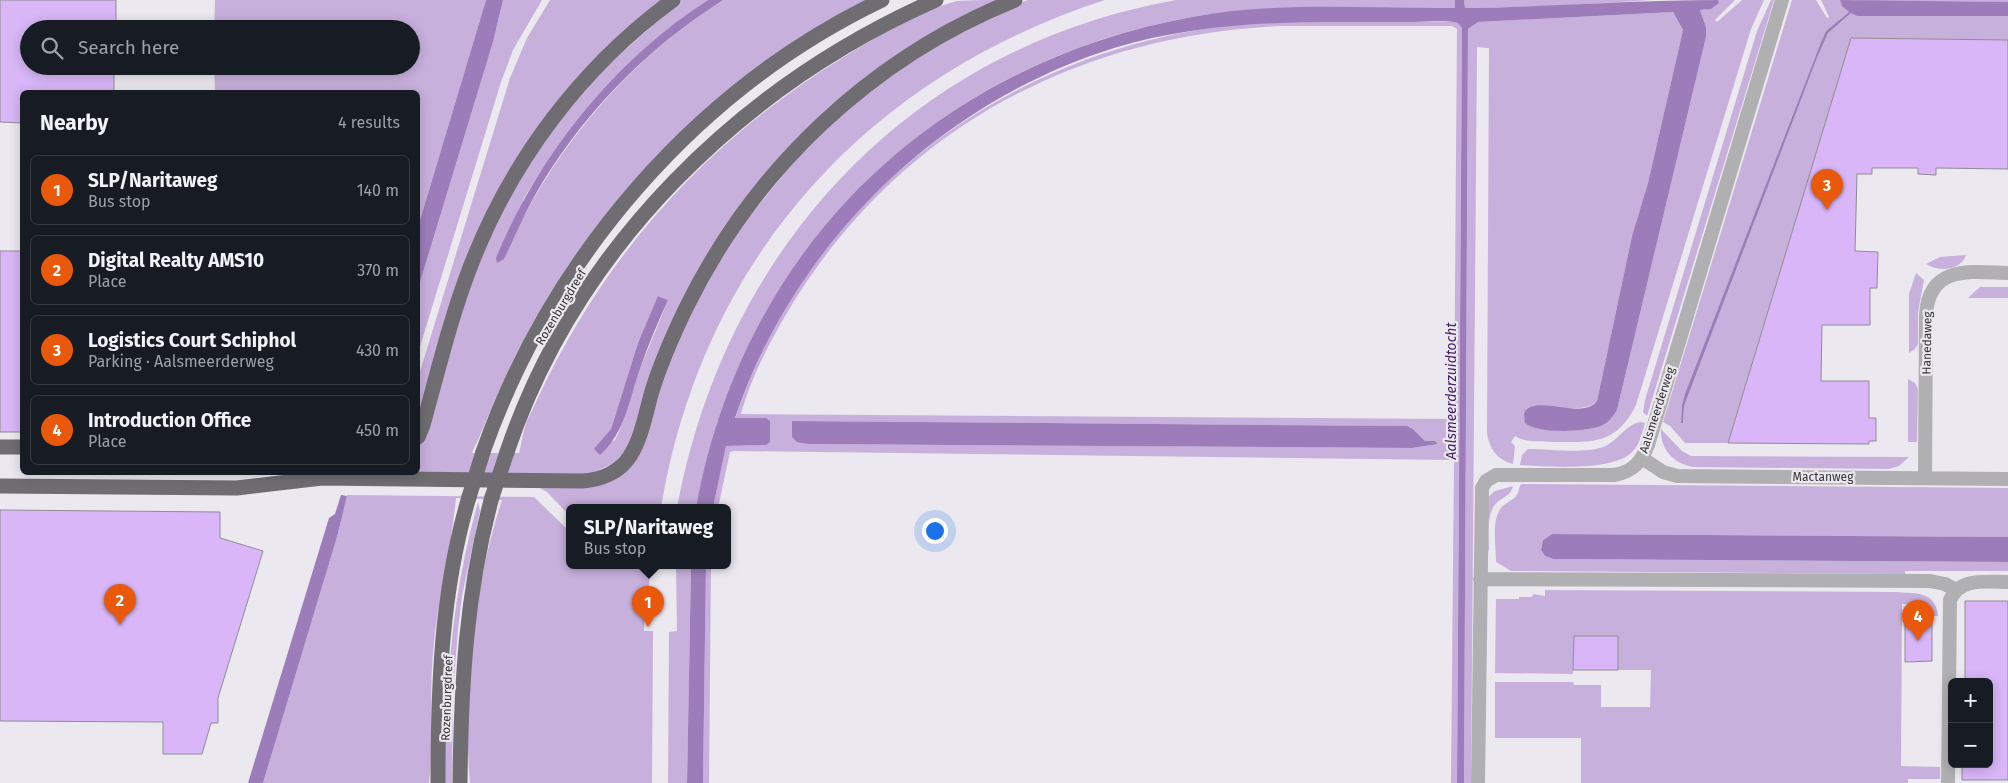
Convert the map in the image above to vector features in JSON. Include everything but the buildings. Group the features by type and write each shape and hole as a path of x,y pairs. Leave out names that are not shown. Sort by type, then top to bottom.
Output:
{"highway":[{"path":"420,432 450,328 471,265 493,215 516,172 555,115 589,74 628,36 673,0"},
{"name":"Rozenburgdreef","path":"438,783 439,692 443,631 455,550 469,497 484,452 511,383 548,311 592,244 642,183 701,123 748,84 810,40 882,0"},
{"name":"Rozenburgdreef","path":"460,783 461,689 466,628 473,580 492,497 507,452 536,382 571,316 618,247 670,185 727,130 795,78 881,26 936,0"},
{"path":"0,486 237,488 322,478 582,481 607,476 623,465 630,456 638,438 665,354 696,288 734,225 778,168 831,114 888,69 950,30 1015,0"},
{"path":"0,447 20,447"}],"street":[{"name":"Aalsmeerderweg","path":"1478,783 1480,497 1482,488 1489,478 1498,475 1614,475 1630,470 1642,458 1782,0"},
{"name":"Hanedaweg","path":"1925,478 1926,314 1930,295 1941,280 1952,274 2008,273"},
{"name":"Mactanweg","path":"1642,458 1663,472 1677,476 2008,479"},
{"path":"1480,579 1930,581 1945,584 1956,590"},
{"path":"1948,783 1950,600 1956,590 1972,582 2008,582"}],"shaded area":[{"path":"215,0 486,0 420,220 420,90 215,90 214,75 420,75 420,20 214,20"},
{"path":"486,0 503,0 493,42 420,282 420,220"},
{"path":"503,0 542,0 513,50 501,82 420,346 420,282 493,42"},
{"path":"550,0 666,0 511,170 420,419 420,371 510,78 527,38"},
{"path":"681,0 708,0 653,42 628,65 582,116 561,142 523,200 523,218 563,154 609,96 663,44 723,0 865,0 755,70 706,110 660,154 617,201 578,251 543,305 512,363 472,453 519,453 525,426 537,400 564,347 594,297 628,250 664,206 704,165 747,126 793,91 842,58 913,18 957,1 1003,0 911,48 744,203 626,450 614,463 588,475 420,472 420,444 424,437 478,260 521,172 588,83","holes":["659,296 668,300 640,369 615,440 595,449 611,429 638,343"]},
{"path":"708,0 723,0 667,40 641,63 617,86 572,139 534,197 504,259 497,263 496,258 534,182 557,147 583,113 641,51"},
{"path":"1028,0 1105,0 1019,34 941,77 871,129 809,189 757,258 714,334 682,418 662,504 566,504 566,512 547,492 536,486 612,480 675,342 723,249 814,137 903,64 1007,8"},
{"path":"1176,0 1455,0 1455,8 1324,7 1257,9 1192,17 1098,41 1011,77 934,124 865,183 806,251 758,328 721,414 697,504 678,504 701,413 738,325 786,245 845,174 914,113 993,62 1080,25"},
{"path":"1455,0 1464,0 1465,8 1686,0 1718,0 1719,3 1711,9 1700,10 1706,27 1706,37 1617,410 1604,425 1584,430 1562,431 1531,427 1525,423 1524,413 1530,408 1538,406 1581,408 1590,406 1597,401 1632,236 1648,183 1683,30 1673,12 1478,22 1468,29 1464,783 1457,783 1462,28 1458,23 1442,21 1309,22 1252,24 1197,30 1114,48 1050,73 989,105 932,143 881,188 834,239 794,295 761,354 735,418 766,418 770,421 770,442 766,445 726,446 714,504 697,504 720,414 757,328 805,251 864,183 934,124 1012,77 1098,41 1192,17 1224,12 1290,7 1455,8"},
{"path":"1464,0 1651,0 1556,6 1465,8"},
{"path":"1718,0 1735,0 1715,20 1717,22 1742,0 1764,0 1751,29 1636,405 1620,428 1611,434 1592,441 1528,441 1515,436 1511,442 1515,446 1513,464 1502,460 1495,453 1487,433 1489,48 1477,47 1471,783 1464,783 1468,29 1478,22 1673,12 1683,30 1648,183 1632,236 1597,401 1592,405 1576,408 1533,406 1525,423 1540,429 1562,431 1594,428 1604,425 1617,410 1706,37 1706,27 1700,10 1705,10 1719,3"},
{"path":"1771,0 1774,0 1647,416 1643,412 1645,400 1757,31"},
{"path":"1792,0 1816,0 1827,18 1829,17 1821,0 1840,0 1842,6 1849,12 1826,31 1821,42 1685,395 1682,405 1681,423 1683,423 1684,406 1828,33 1851,13 1857,16 2008,16 2008,40 1851,38 1728,443 1685,443 1670,426 1663,422"},
{"path":"1840,0 2008,2 2008,16 1857,16 1851,13 1828,33 1684,406 1683,423 1681,423 1685,394 1821,42 1826,31 1849,12 1842,6"},
{"path":"1854,0 2008,0 2008,2 1863,1"},
{"path":"1301,21 1453,22 1459,23 1462,28 1457,783 1451,783 1454,460 734,451 730,452 719,504 714,504 726,446 766,445 766,418 735,419 767,342 809,273 859,210 918,156 983,110 1054,73 1130,45 1211,28 1241,24","holes":["1280,26 1452,26 1457,29 1454,419 741,414 764,354 796,298 840,238 889,185 944,139 1003,101 1067,71 1135,48 1206,33","792,421 1407,426 1413,429 1425,441 1435,441 1438,444 1412,448 808,444 792,437"]},
{"path":"1966,255 1954,267 1943,269 1926,264 1940,257"},
{"path":"1916,273 1924,280 1918,312 1918,344 1909,353 1909,294"},
{"path":"1980,287 2008,287 2008,298 1968,298"},
{"path":"658,296 668,300 646,351 621,426 615,437 600,455 594,449 611,429 638,343"},
{"path":"1908,379 1915,383 1918,389 1917,442 1908,442"},
{"path":"792,421 1407,426 1413,429 1425,441 1435,441 1438,444 1412,448 808,444 797,442 792,437"},
{"path":"1641,422 1645,423 1638,444 1630,454 1621,459 1608,463 1577,467 1520,465 1522,455 1528,449 1576,451 1595,449 1608,445 1631,426"},
{"path":"1661,429 1682,451 1691,456 1909,457 1899,466 1889,469 1693,467 1679,462 1669,454 1663,443"},
{"path":"1520,485 2008,488 2008,537 1552,534 1543,540 1541,550 1545,556 1553,559 2008,562 2008,571 1905,571 1905,574 1511,571 1496,562 1496,522 1499,511 1517,495"},
{"path":"1513,486 1510,493 1496,503 1491,511 1489,552 1486,543 1487,498 1495,491"},
{"path":"341,495 347,496 337,537 263,783 248,783 329,518 335,514"},
{"path":"347,495 534,497 566,528 566,569 650,569 649,587 645,587 644,631 653,631 652,783 470,783 468,713 472,640 484,567 502,500 456,498 433,653 429,783 263,783 337,537"},
{"path":"478,502 480,511 462,596 458,629 453,692 452,783 445,783 446,700 448,700 451,650 461,575"},
{"path":"1552,534 2008,537 2008,562 1553,559 1545,556 1541,550 1543,540"},
{"path":"676,569 691,569 687,783 668,783 669,632 677,631"},
{"path":"691,569 706,569 703,783 687,783"},
{"path":"706,569 711,569 709,783 703,783"},
{"path":"1545,590 1894,592 1915,593 1928,597 1933,601 1938,616 1921,616 1921,604 1902,604 1901,766 1940,767 1940,779 1908,779 1908,783 1581,783 1581,738 1495,738 1495,682 1573,682 1574,685 1601,685 1601,707 1650,707 1651,670 1618,670 1618,636 1574,636 1573,674 1495,673 1496,599 1519,599 1519,597 1532,597 1533,594 1545,596"}],"place":[{"name":"Logistics Court Schiphol","path":"1827,210"},
{"name":"Digital Realty AMS10","path":"120,625"},
{"name":"SLP/Naritaweg","path":"648,627"},
{"name":"Introduction Office","path":"1918,641"}],"water label":[{"name":"Aalsmeerderzuidtocht","path":"1451,391"}]}
